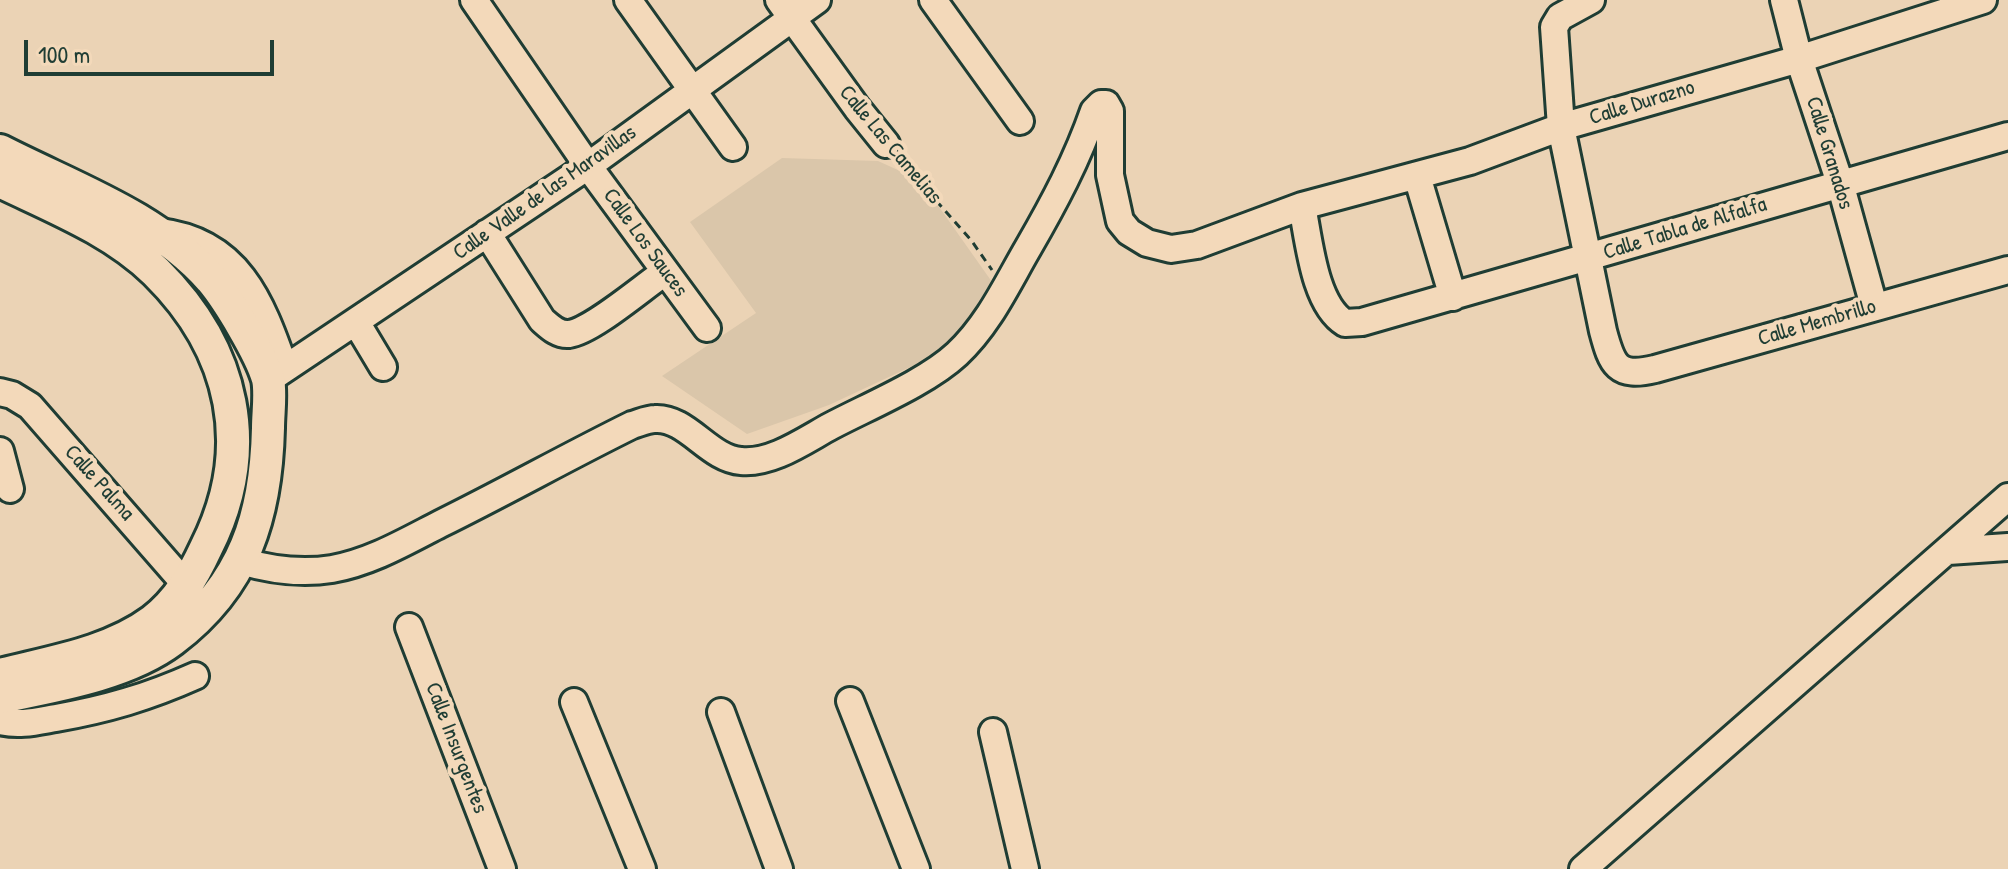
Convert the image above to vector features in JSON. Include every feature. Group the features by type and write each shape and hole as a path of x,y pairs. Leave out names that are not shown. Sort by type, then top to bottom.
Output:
{"main road":[{"path":"0,151 119,208 181,249 213,281 276,374 267,473 253,534 241,561 209,606 171,641 123,666 0,697"},
{"path":"0,181 157,256 171,267 251,370 276,374"},
{"path":"118,240 156,272 185,304 223,373 234,417 232,474 219,522 187,586"},
{"path":"0,675 113,645 154,620 187,586 207,571 227,538 242,493 248,417 276,374"}],"street":[{"name":"Calle Los Sauces","path":"474,0 588,166 707,328"},
{"path":"628,0 733,147"},
{"name":"Calle Valle de las Maravillas","path":"276,374 588,166 691,90 785,9 817,0"},
{"path":"933,0 1020,121"},
{"path":"1587,258 1561,127 1554,27 1560,17 1591,0"},
{"name":"Calle Granados","path":"1784,0 1874,306"},
{"name":"Calle Durazno","path":"1008,286 1054,205 1094,111 1101,104 1106,104 1110,111 1110,175 1120,221 1129,232 1147,243 1171,249 1197,245 1302,206 1470,161 1561,127 1799,59 1983,0"},
{"name":"Calle Las Camelias","path":"785,9 886,144"},
{"name":"Calle Tabla de Alfalfa","path":"1302,206 1328,309 1345,323 1362,322 2008,136"},
{"path":"1417,176 1453,297"},
{"path":"487,233 542,320 555,331 568,334 592,323 665,272"},
{"name":"Calle Membrillo","path":"1587,258 1609,354 1625,372 1638,373 2008,270"},
{"path":"241,561 272,570 300,571 356,564 454,518 632,425 657,418 676,424 723,456 741,461 766,459 932,372 956,355 973,337 1008,286"},
{"path":"356,322 383,367"},
{"name":"Calle Palma","path":"0,392 30,406 187,586"},
{"path":"0,451 10,489"},
{"path":"1591,862 2008,497"},
{"path":"1948,551 2008,547"},
{"name":"Calle Insurgentes","path":"409,627 502,869"},
{"path":"0,721 19,724 96,710 137,700 195,676"},
{"path":"850,701 916,869"},
{"path":"574,702 642,869"},
{"path":"721,712 779,869"},
{"path":"993,732 1025,869"}],"path":[{"name":"Calle Las Camelias","path":"886,144 1008,286"}],"shaded area":[{"path":"782,158 878,161 920,180 997,289 966,341 829,405 747,434 662,376 756,313 690,222"}]}
